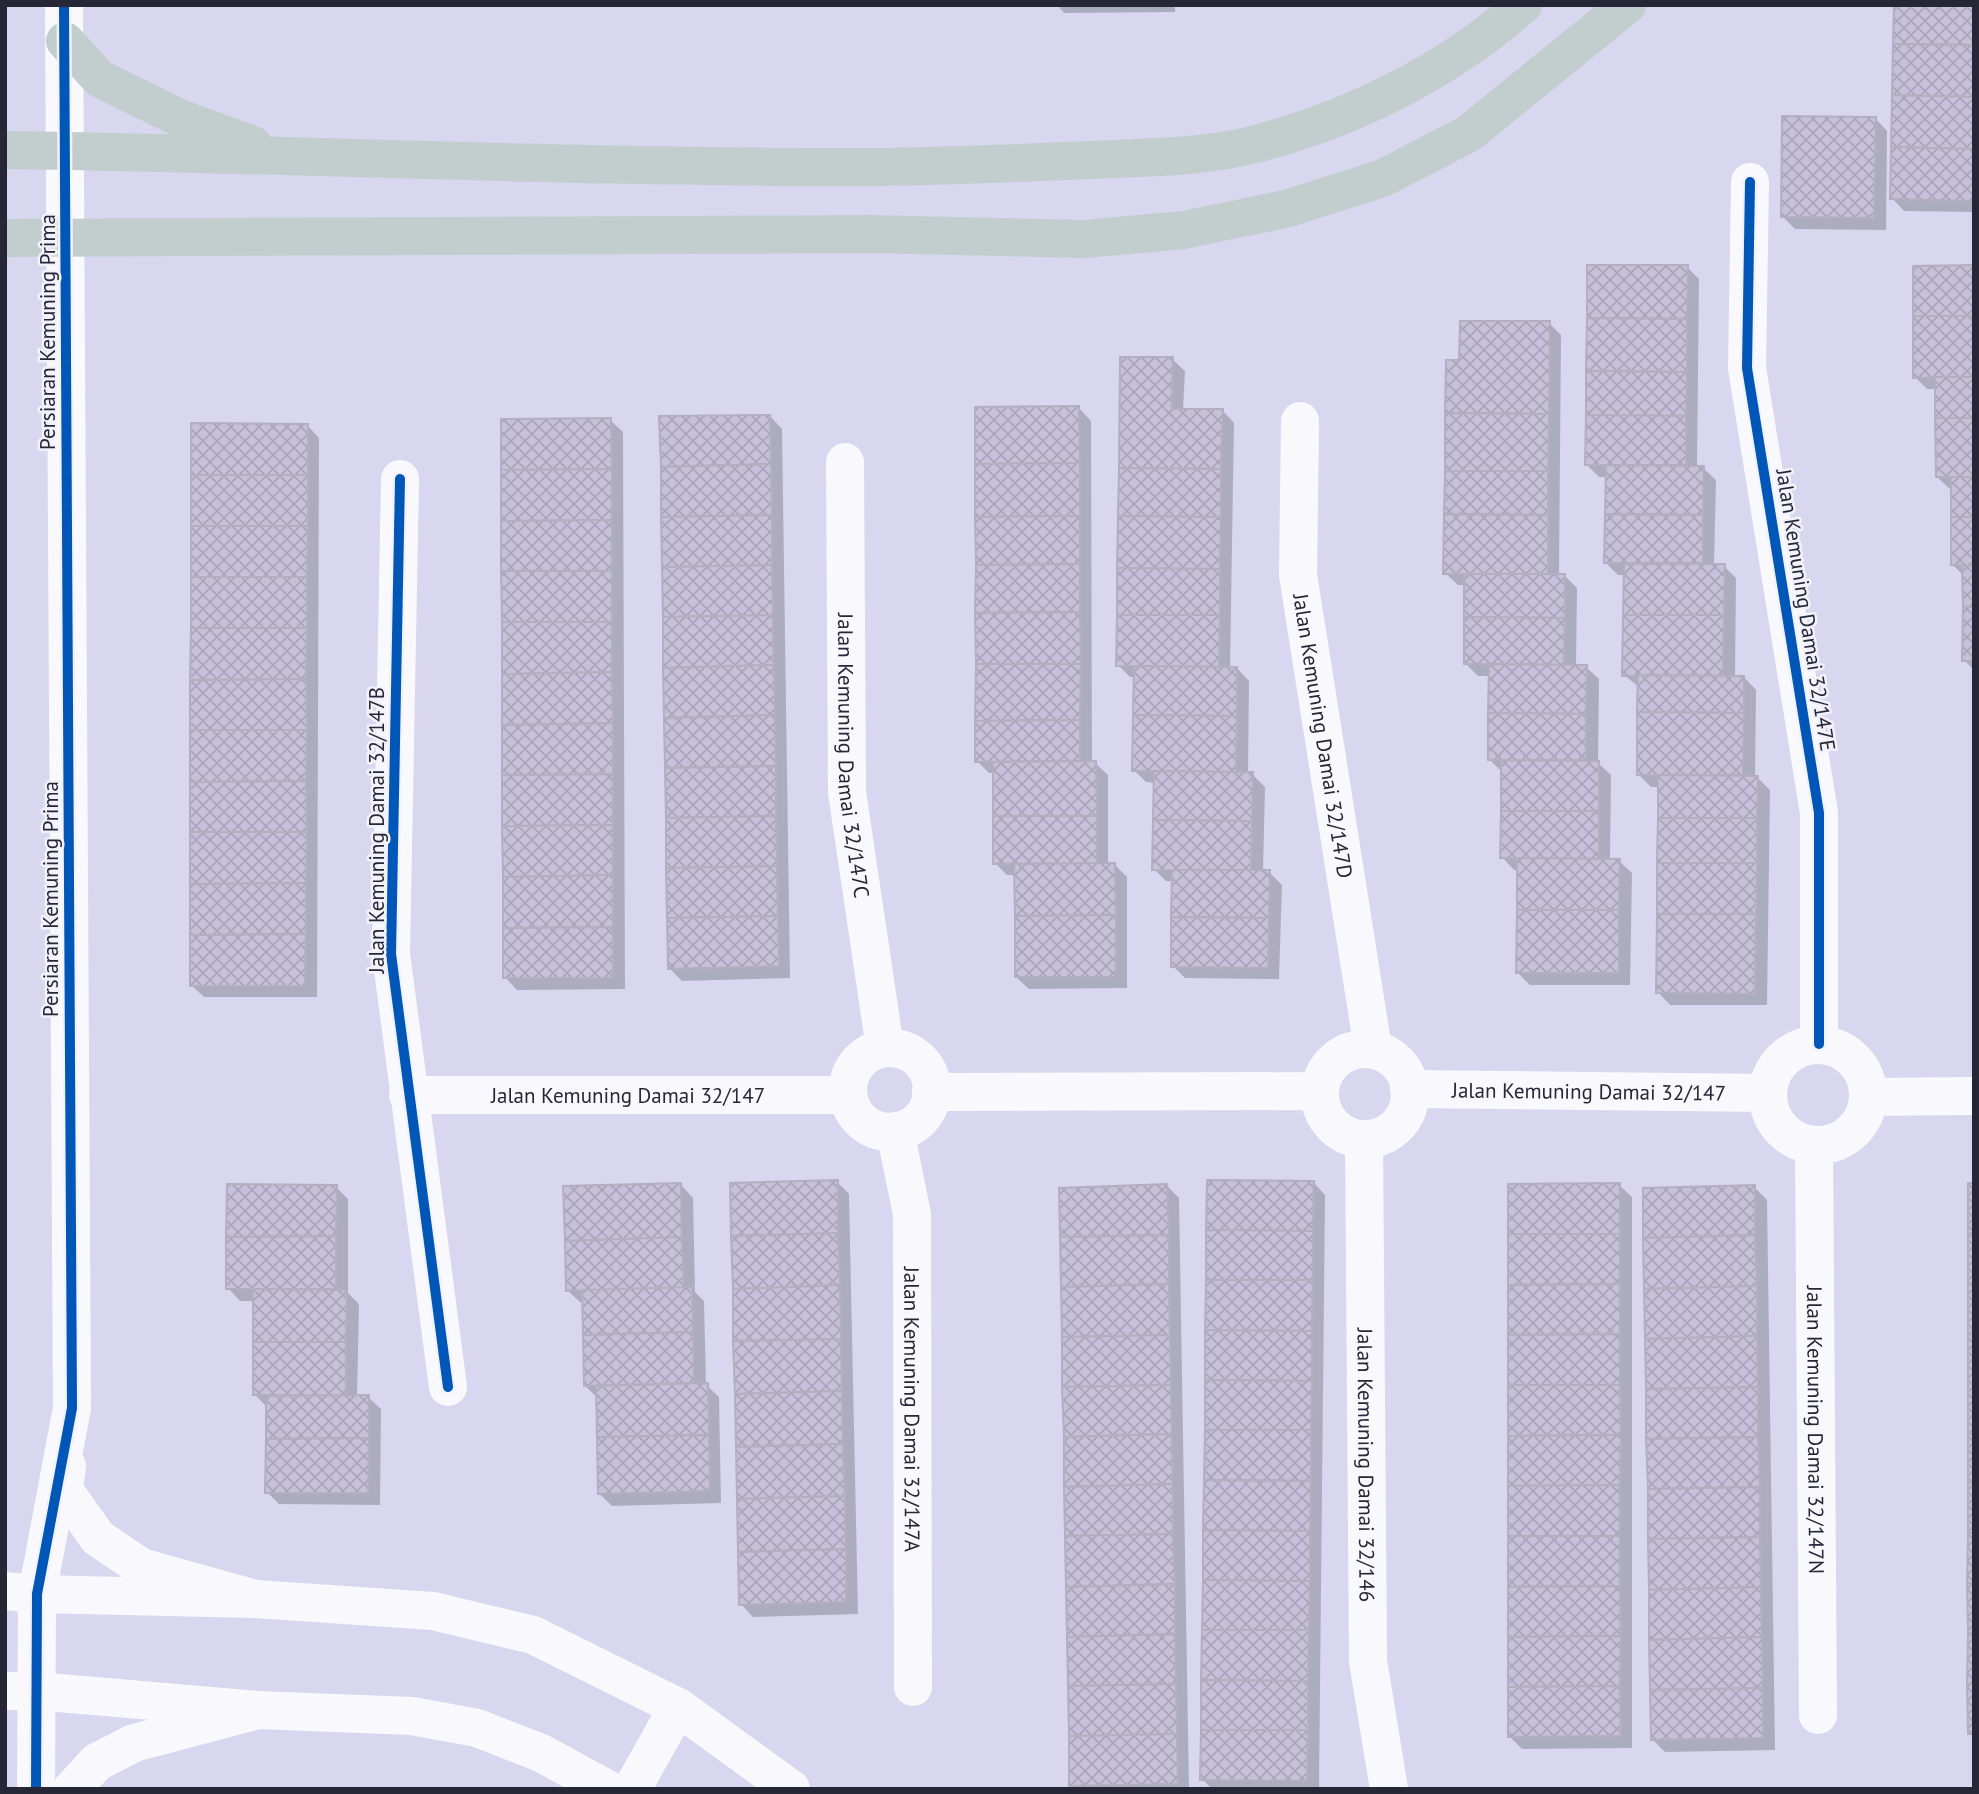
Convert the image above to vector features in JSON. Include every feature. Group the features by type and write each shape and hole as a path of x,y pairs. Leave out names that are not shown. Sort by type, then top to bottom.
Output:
{"highway":[{"path":"5,150 772,167 948,166 1191,155 1253,145 1317,125 1373,102 1426,75 1487,36 1523,5"},
{"path":"5,239 872,234 1086,239 1184,230 1289,208 1384,178 1468,134 1627,5"},
{"path":"64,23 100,79 182,119 282,156"}],"street":[{"name":"Persiaran Kemuning Prima","path":"36,1789 21,1691 21,1592 72,1408 64,23"},
{"name":"Jalan Kemuning Damai 32/147E","path":"1750,182 1747,368 1819,813 1819,1044"},
{"name":"Jalan Kemuning Damai 32/147D","path":"1300,421 1298,575 1373,1049"},
{"name":"Jalan Kemuning Damai 32/147C","path":"845,463 847,792 885,1048"},
{"name":"Jalan Kemuning Damai 32/147B","path":"400,479 391,954 448,1387"},
{"path":"1819,1044 1835,1047 1849,1055 1860,1067 1867,1082 1868,1097 1864,1113 1856,1127 1829,1144 1814,1145 1799,1141 1786,1133 1773,1115 1768,1093 1771,1078 1784,1059 1804,1046 1819,1044"},
{"path":"885,1048 899,1049 913,1055 930,1077 928,1106 921,1118 910,1127 895,1131 879,1131 864,1123 852,1110 848,1095 849,1078 857,1063 869,1053 885,1048"},
{"path":"1373,1049 1392,1056 1406,1072 1411,1101 1404,1119 1391,1132 1372,1139 1350,1137 1335,1128 1324,1112 1320,1091 1323,1077 1332,1062 1347,1052 1373,1049"},
{"name":"Jalan Kemuning Damai 32/147","path":"1409,1089 1768,1093"},
{"path":"931,1091 1320,1091"},
{"name":"Jalan Kemuning Damai 32/147","path":"408,1096 848,1095"},
{"path":"1868,1097 1974,1096"},
{"name":"Jalan Kemuning Damai 32/147A","path":"895,1131 912,1214 913,1687"},
{"name":"Jalan Kemuning Damai 32/146","path":"1364,1139 1368,1661 1389,1789"},
{"name":"Jalan Kemuning Damai 32/147N","path":"1814,1145 1818,1715"},
{"path":"72,1408 64,1490 98,1538 141,1567 255,1599"},
{"path":"21,1592 255,1599 433,1611 533,1635 678,1707 791,1789"},
{"path":"21,1691 258,1710 412,1716 477,1728 541,1753 607,1789"},
{"path":"632,1789 678,1707"},
{"path":"72,1789 97,1762 134,1742 258,1710"}],"building":[{"path":"1894,5 1974,5 1974,45 1893,44"},
{"path":"1893,44 1974,45 1974,97 1892,95"},
{"path":"1892,95 1974,97 1974,149 1891,147"},
{"path":"1782,116 1876,117 1874,218 1781,217"},
{"path":"1891,147 1974,149 1974,201 1890,199"},
{"path":"1587,265 1688,265 1687,319 1587,318"},
{"path":"1974,265 1974,316 1913,316 1913,266"},
{"path":"1913,316 1974,316 1974,377 1913,378"},
{"path":"1587,318 1687,319 1687,372 1586,371"},
{"path":"1460,321 1550,321 1549,414 1445,413 1446,360 1459,360"},
{"path":"1120,357 1173,357 1172,409 1223,409 1221,469 1119,468"},
{"path":"1586,371 1687,372 1686,416 1586,415"},
{"path":"1935,377 1974,377 1974,418 1935,418"},
{"path":"1079,406 1080,463 975,464 975,407"},
{"path":"1445,413 1549,414 1548,471 1445,471"},
{"path":"770,415 771,464 661,467 659,416"},
{"path":"1586,415 1686,416 1686,465 1585,465"},
{"path":"611,418 612,469 501,470 501,419"},
{"path":"1935,418 1974,418 1974,477 1936,477"},
{"path":"191,423 308,424 308,475 191,475"},
{"path":"1080,463 1080,516 975,517 975,464"},
{"path":"771,464 772,515 661,517 661,467"},
{"path":"1606,465 1704,466 1703,515 1605,514"},
{"path":"1119,468 1221,469 1221,517 1118,516"},
{"path":"612,469 612,520 501,521 501,470"},
{"path":"1445,471 1548,471 1548,515 1444,514"},
{"path":"191,475 308,475 308,526 191,526"},
{"path":"1951,477 1974,477 1974,517 1951,517"},
{"path":"1444,514 1548,515 1548,574 1443,574"},
{"path":"1605,514 1703,515 1703,563 1604,563"},
{"path":"772,515 772,565 662,567 661,517"},
{"path":"1080,516 1080,564 976,565 975,517"},
{"path":"1118,516 1221,517 1220,569 1117,568"},
{"path":"1951,517 1974,517 1974,566 1951,565"},
{"path":"612,520 612,571 501,571 501,521"},
{"path":"191,526 308,526 307,577 191,577"},
{"path":"1080,564 1080,612 975,613 976,565"},
{"path":"1624,564 1725,564 1724,615 1623,615"},
{"path":"772,565 773,615 663,617 662,567"},
{"path":"1962,566 1974,566 1974,607 1963,607"},
{"path":"1117,568 1220,569 1220,615 1117,615"},
{"path":"501,571 612,571 612,622 502,622"},
{"path":"1464,574 1565,574 1565,618 1464,617"},
{"path":"191,577 307,577 307,628 191,628"},
{"path":"1963,607 1974,607 1974,661 1962,661"},
{"path":"1080,612 1081,664 976,664 975,613"},
{"path":"773,615 774,665 663,668 663,617"},
{"path":"1117,615 1220,615 1219,667 1116,666"},
{"path":"1623,615 1724,615 1723,676 1622,676"},
{"path":"1464,617 1565,618 1564,665 1464,664"},
{"path":"502,622 612,622 612,672 502,674"},
{"path":"191,628 307,628 306,679 190,680"},
{"path":"976,664 1081,664 1080,720 975,721"},
{"path":"1489,664 1587,665 1586,714 1488,713"},
{"path":"774,665 775,715 664,718 663,668"},
{"path":"1134,666 1237,667 1237,716 1133,715"},
{"path":"612,672 613,723 502,725 502,674"},
{"path":"1638,675 1744,676 1744,713 1637,712"},
{"path":"306,679 307,730 190,730 190,680"},
{"path":"1637,712 1744,713 1743,775 1637,775"},
{"path":"1488,713 1586,714 1586,760 1488,760"},
{"path":"775,715 776,766 665,768 664,718"},
{"path":"1133,715 1237,716 1236,772 1132,771"},
{"path":"1080,720 1080,761 975,762 975,721"},
{"path":"613,723 613,774 502,775 502,725"},
{"path":"190,730 307,730 306,781 190,782"},
{"path":"1501,760 1599,761 1599,811 1501,811"},
{"path":"1096,761 1097,816 993,816 993,762"},
{"path":"776,766 776,816 666,818 665,768"},
{"path":"1154,771 1253,772 1252,821 1153,820"},
{"path":"613,774 613,825 502,826 502,775"},
{"path":"1658,775 1758,776 1757,818 1658,818"},
{"path":"306,781 307,832 190,832 190,782"},
{"path":"1501,811 1599,811 1599,859 1500,858"},
{"path":"776,816 777,866 666,868 666,818"},
{"path":"993,816 1097,816 1097,863 993,864"},
{"path":"1658,818 1757,818 1757,863 1657,863"},
{"path":"1153,820 1252,821 1251,871 1152,870"},
{"path":"613,825 613,875 503,877 502,826"},
{"path":"190,832 307,832 306,883 190,884"},
{"path":"1517,858 1620,859 1619,910 1517,910"},
{"path":"1115,863 1116,915 1015,916 1014,864"},
{"path":"1657,863 1757,863 1756,914 1657,914"},
{"path":"777,866 778,916 667,918 666,868"},
{"path":"1172,870 1270,870 1269,918 1171,917"},
{"path":"613,875 613,927 503,928 503,877"},
{"path":"306,883 306,934 190,935 190,884"},
{"path":"1517,910 1619,910 1619,973 1516,973"},
{"path":"1657,914 1756,914 1755,994 1656,993"},
{"path":"1116,915 1116,977 1015,977 1015,916"},
{"path":"778,916 779,966 668,969 667,918"},
{"path":"1171,917 1269,918 1268,968 1171,967"},
{"path":"613,927 613,978 503,978 503,928"},
{"path":"306,934 305,986 190,986 190,935"},
{"path":"838,1180 838,1233 731,1236 730,1183"},
{"path":"1207,1180 1314,1181 1313,1231 1206,1230"},
{"path":"681,1183 682,1237 565,1241 563,1186"},
{"path":"1620,1183 1620,1234 1508,1234 1508,1184"},
{"path":"1968,1183 1974,1183 1974,1233 1968,1233"},
{"path":"227,1184 337,1185 336,1236 226,1237"},
{"path":"1167,1184 1169,1235 1060,1237 1059,1188"},
{"path":"1755,1185 1755,1235 1643,1238 1643,1188"},
{"path":"1206,1230 1313,1231 1313,1280 1206,1280"},
{"path":"838,1233 840,1285 733,1289 731,1236"},
{"path":"1968,1233 1974,1233 1974,1283 1968,1284"},
{"path":"1508,1234 1620,1234 1620,1284 1508,1285"},
{"path":"1169,1235 1169,1284 1061,1287 1060,1237"},
{"path":"1755,1235 1757,1286 1644,1289 1643,1238"},
{"path":"336,1236 336,1289 226,1289 226,1237"},
{"path":"682,1237 684,1288 566,1291 565,1241"},
{"path":"1206,1280 1313,1280 1312,1331 1205,1330"},
{"path":"1974,1283 1974,1333 1968,1333 1968,1284"},
{"path":"1169,1284 1170,1335 1062,1337 1061,1287"},
{"path":"1620,1284 1620,1334 1508,1335 1508,1285"},
{"path":"840,1285 841,1339 733,1341 733,1289"},
{"path":"1757,1286 1757,1336 1645,1339 1644,1289"},
{"path":"692,1287 693,1332 583,1335 582,1290"},
{"path":"253,1289 347,1290 346,1342 253,1342"},
{"path":"1205,1330 1312,1331 1312,1381 1205,1380"},
{"path":"693,1332 694,1383 584,1386 583,1335"},
{"path":"1968,1333 1974,1333 1974,1383 1968,1383"},
{"path":"1620,1334 1620,1385 1508,1385 1508,1335"},
{"path":"1170,1335 1171,1385 1062,1387 1062,1337"},
{"path":"1757,1336 1758,1387 1646,1389 1645,1339"},
{"path":"841,1339 842,1391 735,1394 733,1341"},
{"path":"253,1342 346,1342 346,1396 253,1395"},
{"path":"1205,1380 1312,1381 1311,1430 1205,1430"},
{"path":"708,1383 709,1435 597,1437 596,1386"},
{"path":"1968,1383 1974,1383 1974,1434 1968,1434"},
{"path":"1171,1385 1172,1434 1064,1437 1062,1387"},
{"path":"1508,1385 1620,1385 1621,1435 1508,1436"},
{"path":"1758,1387 1758,1437 1646,1439 1646,1389"},
{"path":"842,1391 843,1444 736,1447 735,1394"},
{"path":"369,1395 369,1438 266,1439 266,1396"},
{"path":"1205,1430 1311,1430 1311,1481 1204,1480"},
{"path":"1172,1434 1173,1484 1064,1487 1064,1437"},
{"path":"1968,1434 1974,1434 1974,1483 1968,1483"},
{"path":"709,1435 710,1491 598,1494 597,1437"},
{"path":"1621,1435 1620,1485 1508,1486 1508,1436"},
{"path":"1758,1437 1760,1487 1648,1489 1646,1439"},
{"path":"369,1438 368,1493 265,1493 266,1439"},
{"path":"843,1444 845,1496 737,1499 736,1447"},
{"path":"1204,1480 1311,1481 1310,1531 1203,1530"},
{"path":"1968,1483 1974,1483 1974,1533 1968,1533"},
{"path":"1173,1484 1173,1534 1065,1536 1064,1487"},
{"path":"1620,1485 1620,1536 1508,1536 1508,1486"},
{"path":"1760,1487 1760,1537 1648,1539 1648,1489"},
{"path":"845,1496 846,1549 738,1552 737,1499"},
{"path":"1203,1530 1310,1531 1310,1581 1203,1580"},
{"path":"1968,1533 1974,1533 1974,1583 1967,1583"},
{"path":"1173,1534 1175,1584 1066,1587 1065,1536"},
{"path":"1508,1536 1620,1536 1620,1586 1508,1587"},
{"path":"1760,1537 1761,1587 1649,1590 1648,1539"},
{"path":"846,1549 846,1602 739,1605 738,1552"},
{"path":"1203,1580 1310,1581 1309,1630 1202,1630"},
{"path":"1967,1583 1974,1583 1974,1633 1968,1633"},
{"path":"1175,1584 1175,1634 1067,1637 1066,1587"},
{"path":"1620,1586 1621,1636 1508,1637 1508,1587"},
{"path":"1761,1587 1762,1637 1649,1640 1649,1590"},
{"path":"1202,1630 1309,1630 1308,1681 1201,1680"},
{"path":"1968,1633 1974,1633 1974,1684 1967,1684"},
{"path":"1175,1634 1176,1684 1068,1686 1067,1637"},
{"path":"1621,1636 1620,1686 1508,1687 1508,1637"},
{"path":"1762,1637 1763,1688 1650,1690 1649,1640"},
{"path":"1201,1680 1308,1681 1308,1730 1201,1730"},
{"path":"1176,1684 1177,1734 1069,1736 1068,1686"},
{"path":"1967,1684 1974,1684 1974,1734 1968,1734"},
{"path":"1620,1686 1621,1736 1508,1737 1508,1687"},
{"path":"1763,1688 1763,1738 1651,1740 1650,1690"},
{"path":"1201,1730 1308,1730 1307,1781 1200,1780"},
{"path":"1177,1734 1178,1784 1069,1786 1069,1736"}],"cycle path":[{"path":"36,1789 37,1594 72,1408 64,5"},
{"path":"1750,182 1747,368 1819,813 1819,1044"},
{"path":"400,479 391,954 448,1387"}]}
